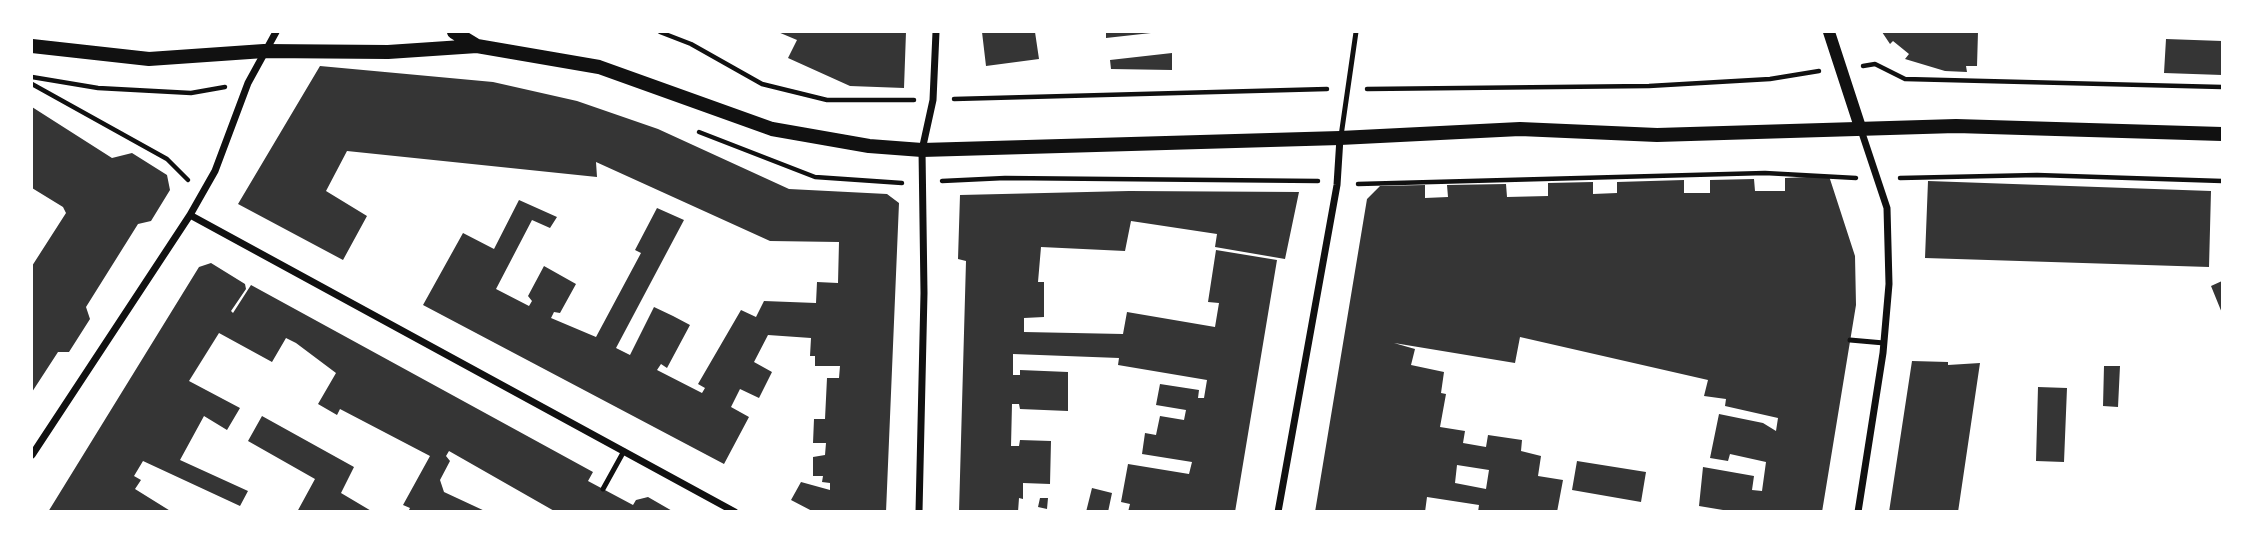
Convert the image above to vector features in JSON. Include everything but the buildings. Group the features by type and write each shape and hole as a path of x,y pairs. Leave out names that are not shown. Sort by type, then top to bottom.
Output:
{"main road":[{"path":"454,32 477,46"},
{"path":"32,46 149,59 264,51 388,52 477,46 599,67 772,129 869,146 922,150 1340,138 1520,129 1657,135 1860,127 2077,127 2222,134"}],"street":[{"path":"32,455 190,215 215,171 264,51 276,32"},
{"path":"919,512 925,293 922,150 933,100 936,32"},
{"path":"1829,32 1887,208 1889,284 1884,343 1858,512"},
{"path":"1278,512 1338,185 1340,138"},
{"path":"190,215 735,512"}],"lane":[{"path":"1340,138 1356,32"},
{"path":"1850,340 1884,343"},
{"path":"603,489 624,451"}],"path":[{"path":"660,32 691,44 762,84 827,100 933,100 1347,89 1649,86 1770,79 1875,64 1905,79 2222,87"},
{"path":"32,84 167,159 202,194"}]}
